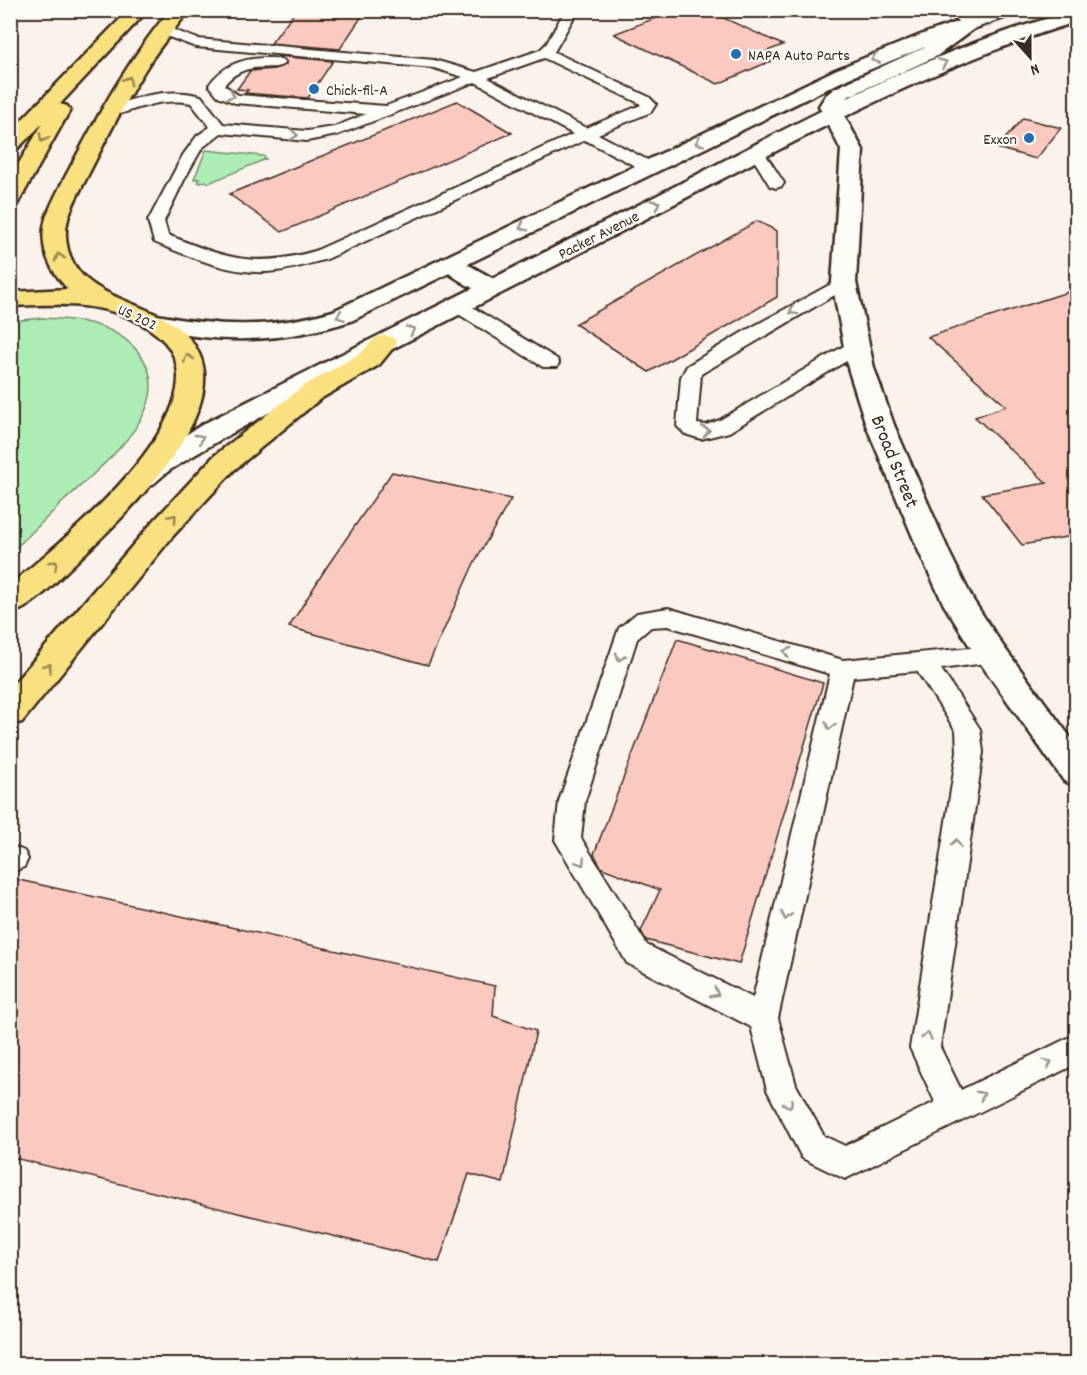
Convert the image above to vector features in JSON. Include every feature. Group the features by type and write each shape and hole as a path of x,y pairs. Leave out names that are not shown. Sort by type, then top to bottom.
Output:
{"highway":[{"path":"10,145 139,10"},
{"name":"US 202","path":"10,603 90,530 135,484 178,427 189,400 192,386 191,366 186,350 170,332 157,322 89,293 73,280 62,267 55,238 58,217 108,113 137,64 180,10"},
{"path":"10,198 56,116 97,54"},
{"path":"10,299 71,296 118,306"},
{"path":"10,712 162,530 224,463 283,414 312,393 370,359 384,344"}],"main road":[{"name":"Packer Avenue","path":"157,322 225,334 286,332 342,316 842,74 1009,10"},
{"name":"Packer Avenue","path":"135,484 150,470 215,429 833,114 968,53 1077,16"},
{"path":"833,114 830,106 833,99 842,92 930,52 969,24"},
{"name":"Broad Street","path":"833,114 852,150 844,282 856,347 880,425 922,526 960,605 992,655 1077,771"},
{"path":"450,264 492,288"}],"lane":[{"path":"545,53 649,104 646,109 585,134 321,255 285,265 256,267 221,259 159,237 156,221 172,191 201,139 218,128 319,136 337,131 431,93 545,53 553,45 572,10"},
{"path":"952,10 969,24"},
{"path":"163,30 196,43 434,64 452,68 478,78 649,167"},
{"path":"395,107 366,110 235,99 223,93 216,85 225,72 241,64 270,63 434,78 478,78"},
{"path":"431,93 434,78"},
{"path":"108,113 137,101 179,95 196,99 218,128"},
{"path":"757,152 776,183"},
{"path":"844,282 694,370 690,377 687,426 695,433 706,433 727,425 856,347"},
{"path":"458,306 550,363"},
{"path":"763,1018 637,954 568,840 572,801 627,634 645,619 668,617 843,669 992,655"},
{"path":"923,661 968,729 970,752 925,1048 954,1109"},
{"path":"843,669 763,1018 782,1090 813,1147 845,1163 1077,1049"}],"green space":[{"path":"206,150 263,156 266,159 209,183 206,181 201,183 198,182 199,179 194,179"},
{"path":"43,318 83,322 117,334 139,353 146,365 150,379 150,393 140,422 121,446 11,552 11,321"}],"building":[{"path":"296,10 366,10 340,49 271,43"},
{"path":"676,10 706,10 783,45 767,51 780,57 718,84 614,34"},
{"path":"277,56 333,61 308,98 245,93 248,90 237,89 250,71 274,69 286,65 286,61"},
{"path":"457,101 512,133 282,232 229,194"},
{"name":"Exxon","path":"1023,118 1061,128 1036,159 997,148"},
{"path":"757,221 777,231 777,297 649,372 575,324"},
{"path":"1077,289 1077,535 1022,545 982,494 1047,483 975,417 1006,406 928,337"},
{"path":"392,472 511,499 474,563 428,665 289,627 326,568"},
{"path":"677,639 823,683 739,964 646,940 641,931 660,890 602,868 594,854"},
{"path":"10,878 495,986 493,1016 536,1031 503,1183 469,1174 439,1262 10,1157"}],"place":[{"name":"NAPA Auto Parts","path":"736,54"},
{"name":"Chick-fil-A","path":"314,89"},
{"name":"Exxon","path":"1029,138"}]}
